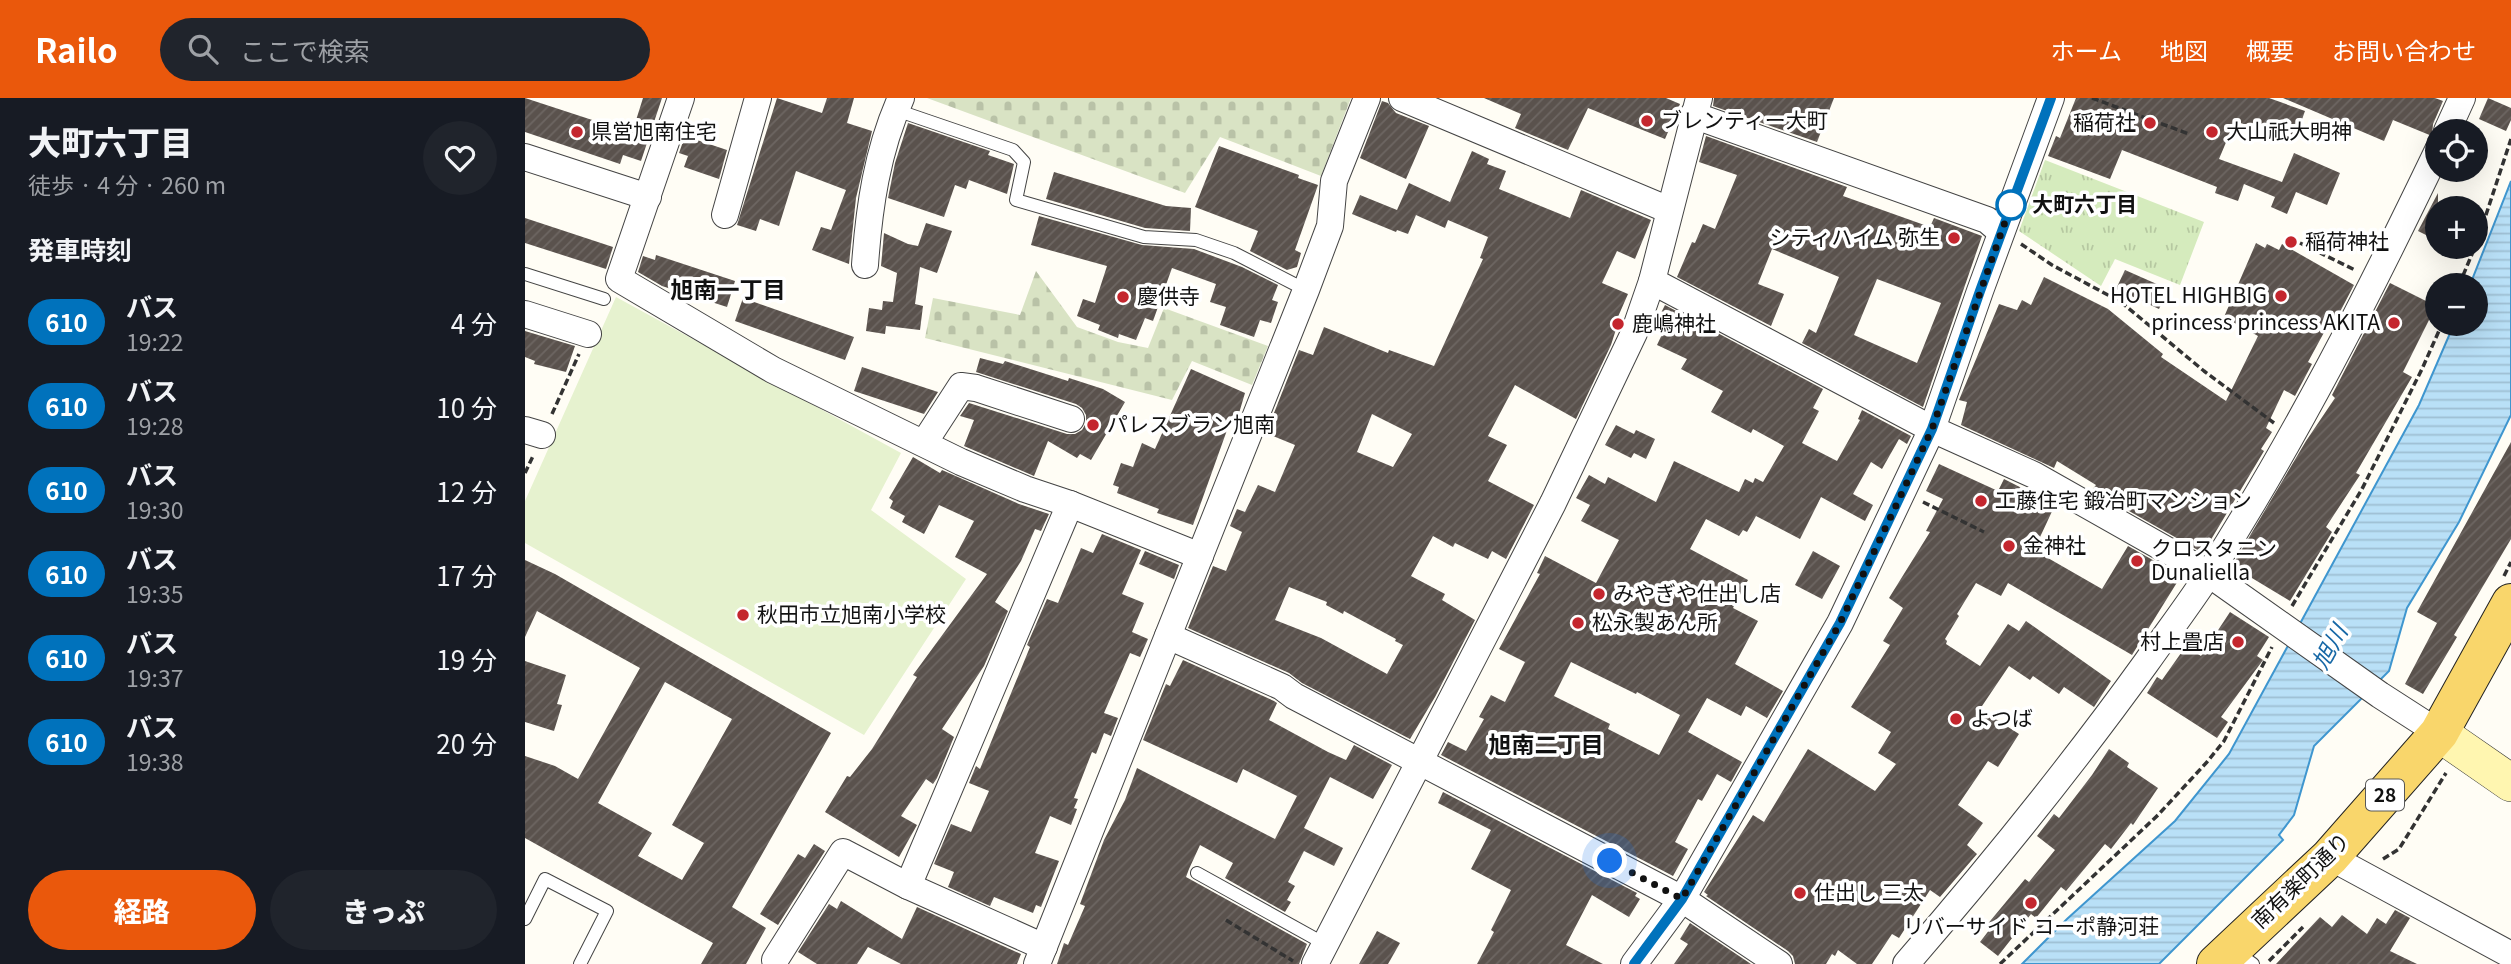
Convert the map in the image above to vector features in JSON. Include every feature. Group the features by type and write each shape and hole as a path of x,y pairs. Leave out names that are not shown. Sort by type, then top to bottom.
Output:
{"main road":[{"name":"28","path":"2439,733 2511,603"},
{"name":"南有楽町通り","path":"2234,959 2330,857 2439,733"}],"street":[{"path":"681,98 619,279 773,370 924,443 1025,489 1200,556"},
{"path":"725,215 758,98"},
{"path":"775,960 843,852 1040,956 1306,290 1330,226 1334,181 1367,98"},
{"path":"1402,98 1669,210"},
{"path":"1634,964 1682,899 1840,623 1932,429 2051,98"},
{"path":"2452,119 2462,98"},
{"path":"865,265 868,218 878,164 899,104"},
{"path":"1320,954 1595,418 1634,333 1652,281 1696,107 1987,220 2001,232"},
{"path":"525,157 647,197"},
{"path":"1906,964 2082,752 2209,574 2293,436 2375,281 2425,177"},
{"path":"1652,281 1932,429 2034,475 2209,574 2379,695 2511,783"},
{"path":"525,314 588,334"},
{"path":"924,443 961,386 976,388 1071,419"},
{"path":"908,886 1070,504"},
{"path":"1168,636 1282,687 1294,696 1682,899 1779,964"},
{"path":"2330,857 2511,955"}],"lane":[{"path":"899,104 1013,150 1024,162 1016,200 1144,237 1196,240 1234,253 1306,290"},
{"path":"525,274 604,299"},
{"path":"1197,873 1320,954"},
{"path":"525,919 545,880 607,911 580,964"}],"path":[{"path":"2092,98 2189,134"},
{"path":"2488,209 2511,139"},
{"path":"2001,232 2052,265 2121,302 2204,371 2293,436"},
{"path":"2300,243 2375,281"},
{"path":"525,473 534,432 588,334"},
{"path":"2000,964 2158,815 2224,741 2263,668 2280,625 2362,489 2437,336"},
{"path":"1902,492 1984,532"},
{"path":"1226,920 1298,964"}],"green space":[{"path":"927,98 1351,98 1321,176 1220,137 1185,193"},
{"path":"2045,160 2204,222 2180,285 2115,259 2101,286 2019,231"},
{"path":"1036,271 1077,327 1118,342 1148,348 1164,308 1268,346 1252,385 1192,361 1172,400 925,338 933,298 1020,315"},
{"path":"616,297 901,453 871,510 966,579 864,735 525,543 525,501"}],"water":[{"name":"旭川","path":"2511,181 2511,415 2459,522 2407,608 2389,671 2314,746 2294,815 2279,835 2283,840 2159,964 2022,964 2067,919 2175,821 2229,754 2419,405 2449,336 2488,336 2488,273 2475,273 2480,259 2488,259 2488,239"}],"building":[{"name":"県営旭南住宅","path":"525,98 632,133 643,98 662,98 641,161 623,155 620,164 525,132"},
{"path":"777,98 822,113 827,98 854,98 847,123 872,131 856,198 849,264 812,250 821,227 831,230 846,190 796,171 779,226 760,219 756,231 737,225"},
{"path":"1484,98 1666,98 1680,104 1665,139 1588,108 1568,150 1515,128 1521,114"},
{"path":"1714,98 1834,98 1817,142 1713,106"},
{"path":"2076,98 2269,98 2305,111 2294,142 2235,121 2219,159 2282,182 2294,153 2340,173 2327,205 2296,192 2287,214 2271,207 2275,197 2244,184 2238,201 2215,193 2217,187 2122,150 2110,179 2048,156 2056,136 2060,138"},
{"path":"2283,98 2435,98 2443,101 2435,119 2425,119 2425,133 2393,120 2384,141"},
{"path":"2488,98 2511,108 2511,120 2506,131 2488,123 2488,119 2479,119"},
{"path":"1382,101 1388,103 1396,113 1429,126 1406,179 1360,158"},
{"path":"908,123 990,151 988,155 1014,164 1007,194 969,180 966,189 955,185 944,217 888,198 895,163"},
{"path":"685,136 727,150 719,179 684,167 688,156 679,153"},
{"path":"1706,136 1847,187 1843,196 1930,227 1934,218 1982,236 1923,407 1802,343 1809,329 1816,333 1839,277 1772,249 1758,284 1784,294 1771,326 1677,277 1703,224 1715,229 1737,175 1699,162","holes":["1877,279 1941,303 1917,363 1854,335"]},
{"path":"1219,146 1299,175 1298,178 1318,185 1295,250 1301,253 1297,267 1287,270 1250,251 1258,231 1195,207"},
{"path":"1472,151 1489,159 1487,164 1506,171 1499,189 1570,218 1581,190 1651,220 1635,259 1617,251 1602,283 1628,294 1617,319 1619,320 1611,345 1576,419 1515,385 1488,436 1507,445 1488,481 1534,505 1506,559 1492,551 1488,559 1455,543 1453,547 1433,536 1411,576 1445,594 1442,600 1475,620 1410,739 1302,683 1289,673 1188,628 1213,566 1226,571 1242,532 1230,526 1237,509 1245,512 1258,485 1275,492 1295,445 1266,433 1299,350 1313,355 1324,327 1388,353 1389,350 1434,366 1483,259 1480,258 1488,237 1448,220 1445,228 1416,215 1408,234 1397,230 1396,232 1352,214 1360,195 1397,210 1409,183 1450,202","holes":["1372,414 1412,434 1393,467 1357,452","1289,587 1327,602 1326,605 1343,614 1344,611 1403,645 1387,674 1321,638 1275,620"]},
{"path":"1054,172 1166,206 1191,208 1190,231 1145,228 1046,199"},
{"path":"1039,216 1142,245 1194,249 1242,267 1278,285 1272,300 1278,302 1271,323 1260,320 1254,337 1220,325 1226,307 1210,302 1216,284 1172,268 1153,321 1145,318 1136,340 1119,334 1118,338 1098,330 1100,325 1077,316 1083,299 1095,303 1107,266 1031,245"},
{"path":"525,218 613,247 606,269 525,243"},
{"path":"2425,218 2425,234 2418,231"},
{"path":"926,223 952,231 937,273 920,267 915,304 923,306 920,330 886,326 885,334 866,331 869,308 882,310 883,301 893,302 897,273 881,266 884,233 918,246"},
{"path":"2256,243 2265,248 2267,244 2279,250 2282,244 2354,285 2331,329 2327,327 2308,362 2312,364 2295,396 2284,390 2266,428 2272,432 2261,449 2264,451 2203,553 2092,490 2096,485 2057,461 2054,468 1961,425 1967,402 1959,400 1999,304 2017,310 2022,300 2031,305 2044,277 2108,309 2163,354 2161,357 2226,401 2258,336 2224,317"},
{"path":"656,255 735,281 727,307 662,286 638,272 643,256 655,260"},
{"path":"2125,270 2168,289 2159,309 2116,289"},
{"path":"2390,283 2425,300 2425,328 2403,372 2412,377 2356,473 2360,475 2326,527 2332,532 2290,601 2232,566 2306,441 2335,398 2332,395"},
{"path":"743,298 854,337 845,360 735,321"},
{"path":"1665,305 1823,389 1813,408 1819,411 1802,443 1837,461 1860,420 1858,419 1862,410 1911,436 1907,444 1899,439 1882,469 1871,462 1853,494 1873,505 1865,521 1821,497 1800,539 1756,516 1747,532 1743,530 1739,536 1706,519 1690,549 1748,580 1733,608 1758,621 1735,664 1783,691 1767,718 1746,706 1741,716 1707,698 1688,732 1742,762 1731,782 1717,774 1702,801 1698,799 1675,842 1688,849 1673,876 1441,755 1448,742 1466,751 1484,719 1479,717 1491,695 1505,702 1525,662 1499,649 1540,574 1537,573 1545,556 1596,583 1619,540 1581,521 1590,505 1576,498 1589,475 1605,484 1608,477 1656,502 1674,461 1739,492 1745,479 1753,483 1755,478 1763,482 1784,446 1753,429 1751,433 1711,412 1723,391 1681,369 1687,359 1657,345 1665,328 1656,323","holes":["1571,662 1636,694 1637,692 1680,715 1659,755 1608,729 1610,724 1554,696"]},
{"path":"525,331 575,346 566,372 534,364 535,361 525,357"},
{"path":"980,358 1003,364 1005,361 1068,381 1069,378 1103,389 1125,402 1091,460 1080,454 1077,458 1048,441 1034,476 964,446 974,420 960,416 969,403 1067,434 1082,430 1086,415 1076,404 976,372"},
{"path":"862,367 938,392 924,414 854,391"},
{"path":"1191,369 1245,393 1237,420 1231,419 1193,525 1157,513 1159,509 1117,493 1119,487 1113,485 1121,463 1133,467 1142,443 1155,449"},
{"path":"1616,425 1634,434 1636,430 1655,439 1646,459 1634,453 1631,458 1605,445"},
{"path":"2511,442 2511,539 2454,635 2457,637 2423,694 2405,684 2437,623 2417,612"},
{"path":"913,457 940,473 942,470 1019,504 1049,514 1041,531 1035,529 1021,561 995,602 1008,611 984,666 942,729 954,737 937,778 933,784 926,779 901,816 917,825 899,857 825,812 847,776 850,777 872,749 917,677 913,675 987,574 955,557 974,521 939,505 924,534 902,522 905,516 890,508 893,501 889,498"},
{"path":"1939,464 1998,491 2004,479 2055,505 2034,550 2102,589 2128,546 2181,576 2132,655 2008,583 2001,596 1976,583 1957,614 1959,616 1945,639 1946,644 1980,666 2008,624 2019,631 2026,621 2111,681 2094,707 2064,687 2059,694 2033,676 2030,680 2009,666 1980,709 2019,734 1998,767 1988,761 1958,805 1983,823 1967,845 1977,854 1940,897 1930,890 1899,938 1892,934 1872,964 1857,964 1838,950 1826,964 1795,964 1788,951 1706,896 1708,895 1704,892 1753,815 1764,822 1808,749 1875,791 1896,764 1878,753 1891,732 1851,707 1890,645 1883,641 1903,608 1889,598 1930,532 1926,531 1943,499 1926,491"},
{"path":"1102,534 1141,550 1122,594 1144,603 1132,632 1148,639 1140,657 1130,653 1104,713 1118,718 1111,736 1104,733 1096,754 1092,752 1074,798 1078,799 1074,808 1077,809 1071,825 1050,816 1035,853 1059,861 1041,907 1036,905 1033,913 994,897 990,906 948,887 954,872 934,864 951,824 971,832 989,791 969,783 976,766 980,769 1047,599 1058,603 1081,548 1093,553"},
{"path":"1145,551 1179,565 1174,579 1139,564"},
{"path":"1813,551 1840,566 1822,599 1795,585"},
{"path":"525,560 555,574 831,733 732,907 766,928 746,964 701,964 713,943 525,838 525,756 555,766 578,779 640,668 537,611 525,637","holes":["665,682 732,719 672,825 704,843 682,880 638,856 652,833 598,803"]},
{"path":"2230,612 2269,637 2257,656 2263,660 2221,717 2228,722 2217,738 2147,693 2157,677 2162,680 2186,646 2201,656"},
{"path":"1183,660 1274,701 1277,703 1269,720 1328,752 1346,760 1354,745 1392,765 1373,799 1330,777 1304,828 1343,848 1334,866 1304,851 1288,882 1295,886 1287,900 1291,902 1285,912 1225,878 1233,863 1200,845 1186,877 1307,944 1299,964 1057,964 1064,943 1068,945 1085,906 1080,904 1104,840 1125,800 1137,768 1275,839 1297,796 1243,769 1237,783 1143,740 1166,684 1170,686"},
{"path":"525,661 566,675 557,704 562,705 554,731 525,722"},
{"path":"2109,749 2129,763 2127,767 2158,788 2133,825 2131,823 2111,849 2105,844 2066,891 2061,887 2036,918 2031,914 1998,956 1980,942 1990,929 1986,926 2025,879 2029,882 2055,850 2037,836 2054,814 2059,818"},
{"path":"1443,792 1637,893 1635,896 1640,899 1629,917 1592,895 1566,945 1603,964 1477,964 1511,890 1471,869 1491,830 1438,803"},
{"path":"814,844 825,851 778,925 760,914 798,854 805,858"},
{"path":"841,901 902,939 917,907 1021,954 1017,964 901,964 868,947 857,964 817,964 798,952 829,904 837,909"},
{"path":"2395,910 2410,918 2390,951 2417,964 2276,964 2320,917 2332,927 2342,915 2367,934 2377,918 2386,924"},
{"path":"1690,923 1751,964 1674,964 1688,944 1680,939"},
{"path":"1377,931 1400,943 1388,964 1359,964"}],"bus line":[{"name":"610","path":"1634,964 1682,899 1840,623 1932,429 2051,98"}],"place":[{"name":"ブレンティー大町","path":"1647,121"},
{"name":"稲荷社","path":"2150,123"},
{"name":"県営旭南住宅","path":"577,132"},
{"name":"大山祇大明神","path":"2212,132"},
{"name":"大町六丁目","path":"2011,205"},
{"name":"シティハイム 弥生","path":"1954,238"},
{"name":"稲荷神社","path":"2291,242"},
{"name":"HOTEL HIGHBIG","path":"2281,296"},
{"name":"慶供寺","path":"1123,297"},
{"name":"princess princess AKITA","path":"2394,323"},
{"name":"鹿嶋神社","path":"1618,324"},
{"name":"パレスブラン旭南","path":"1093,425"},
{"name":"工藤住宅 鍛冶町マンション","path":"1981,501"},
{"name":"金神社","path":"2009,546"},
{"name":"クロスタニン Dunaliella","path":"2137,561"},
{"name":"みやぎや仕出し店","path":"1599,594"},
{"name":"秋田市立旭南小学校","path":"743,615"},
{"name":"松永製あん所","path":"1578,623"},
{"name":"村上畳店","path":"2238,642"},
{"name":"よつば","path":"1956,719"},
{"name":"仕出し 三太","path":"1800,893"},
{"name":"リバーサイド コーポ静河荘","path":"2031,903"}],"district":[{"name":"旭南一丁目","path":"728,290"},
{"name":"旭南二丁目","path":"1546,745"}],"route":[{"path":"1610,861 1682,899 1840,623 1893,512 1932,429 2011,205"}]}
